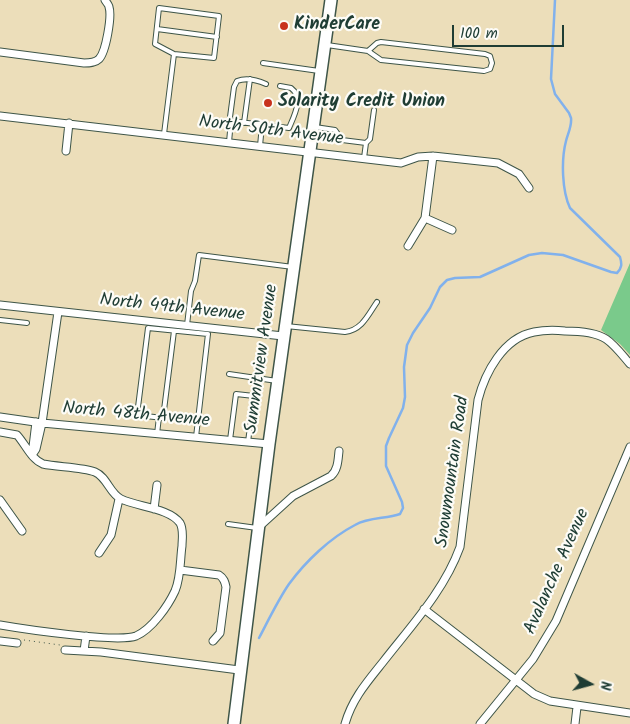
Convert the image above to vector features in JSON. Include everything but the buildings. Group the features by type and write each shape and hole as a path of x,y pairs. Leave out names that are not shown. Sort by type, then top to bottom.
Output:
{"main road":[{"name":"Summitview Avenue","path":"234,724 239,670 268,444 331,0"}],"street":[{"path":"0,52 84,63 98,60 105,48 110,14 105,0"},
{"name":"North 50th Avenue","path":"0,116 400,163 418,157 433,156 498,163 519,174 530,188"},
{"path":"66,151 69,123"},
{"path":"408,246 426,218 433,156"},
{"path":"426,218 452,230"},
{"name":"North 49th Avenue","path":"0,305 187,325 284,331"},
{"path":"32,455 58,312"},
{"name":"Snowmountain Road","path":"345,724 348,712 358,694 445,581 454,565 460,547 478,400 483,382 492,365 504,350 518,338 532,332 570,331 593,334 606,339 630,364"},
{"name":"North 48th Avenue","path":"0,417 268,444"},
{"path":"0,432 17,435 38,462 96,473 119,499 174,517 181,524 183,532 180,570 175,590 156,620 135,636 122,638 86,636 0,625"},
{"name":"Avalanche Avenue","path":"480,724 533,659 556,621 630,447"},
{"path":"257,528 293,496 335,473 339,451"},
{"path":"154,509 158,485"},
{"path":"99,553 112,535 119,499"},
{"path":"0,500 22,531"},
{"path":"180,570 218,575 225,582 220,633 213,641"},
{"path":"424,609 534,694 550,701 630,713"},
{"path":"84,651 86,636"},
{"path":"0,641 17,643"},
{"path":"66,650 239,670"},
{"path":"575,724 577,706"}],"lane":[{"path":"159,8 219,16 217,37 214,58 174,54 155,44 159,8"},
{"path":"157,30 217,37"},
{"path":"324,45 368,50 381,60 484,71 490,69 492,64 488,54 381,42 368,50"},
{"path":"164,134 174,54"},
{"path":"263,63 321,71"},
{"path":"229,142 230,117 236,83 242,79 266,84"},
{"path":"244,123 250,80"},
{"path":"231,121 290,128 298,104 297,95 291,88 280,86"},
{"path":"364,158 366,143 370,139 374,110"},
{"path":"260,146 262,125"},
{"path":"313,127 335,130 342,140 366,143"},
{"path":"187,325 198,255 293,267"},
{"path":"284,331 353,331 360,327 377,302"},
{"path":"0,320 27,323"},
{"path":"174,331 162,418 137,415 148,328 208,334 196,437"},
{"path":"229,374 277,381"},
{"path":"230,440 236,394 254,396 248,442"},
{"path":"157,434 159,417"},
{"path":"228,524 257,528"}],"path":[{"path":"17,643 17,640 68,646 66,650"}],"green space":[{"path":"630,263 630,355 620,344 601,330"}],"waterway":[{"path":"259,638 289,584 319,551 337,536 360,522 400,514 403,508 402,502 386,466 386,446 403,408 405,397 404,367 407,345 430,308 440,287 447,280 480,277 529,255 542,253 563,255 611,272 617,273 620,269 620,257 570,208 565,193 563,157 571,118 555,94 551,79 555,0"}],"place":[{"name":"KinderCare","path":"284,26"},
{"name":"Solarity Credit Union","path":"268,103"}]}
